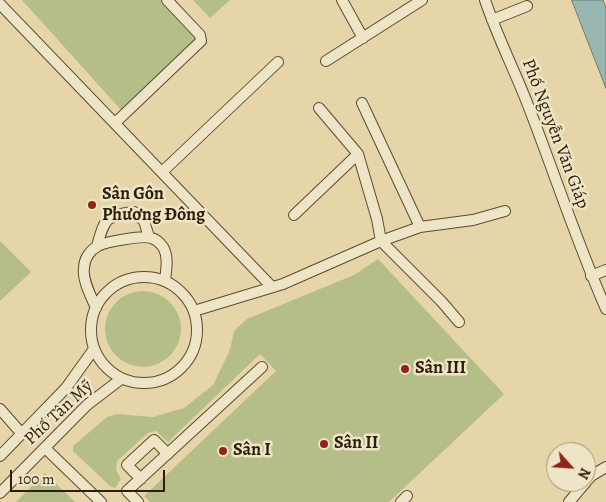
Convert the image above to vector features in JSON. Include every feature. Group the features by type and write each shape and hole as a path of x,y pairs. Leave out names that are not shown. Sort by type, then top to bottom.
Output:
{"street":[{"path":"115,123 201,41 200,35 167,0"},
{"path":"342,0 363,38"},
{"path":"326,61 422,0"},
{"name":"Phố Nguyễn Văn Giáp","path":"485,0 529,106 606,309"},
{"path":"0,4 272,287"},
{"path":"492,20 526,6"},
{"path":"162,172 278,62"},
{"path":"362,103 420,227"},
{"path":"319,108 358,154 377,219 380,241 460,322"},
{"path":"294,215 358,154"},
{"path":"194,311 272,287 380,241 420,227 473,220 506,211"},
{"path":"97,246 103,223 113,215 134,212 144,222 149,237"},
{"path":"96,308 84,275 84,268 90,252 106,242 149,237 157,240 166,255 165,281"},
{"path":"592,276 606,270"},
{"path":"149,277 165,281 177,288 187,299 194,311 197,329 195,347 186,363 173,375 157,382 139,384 121,379 100,362 94,349 91,329 96,308 104,294 118,284 133,278 149,277"},
{"name":"Phố Tân Mỹ","path":"0,456 66,388 94,349"},
{"path":"138,502 127,491 262,367"},
{"name":"Phố Tân Mỹ","path":"0,493 87,405 121,379"},
{"path":"0,409 22,434"},
{"path":"140,478 128,465 154,440 168,454"},
{"path":"45,448 101,502"},
{"path":"570,502 578,492"}],"green space":[{"path":"22,0 164,0 200,40 122,111"},
{"path":"193,0 230,0 210,18"},
{"path":"0,241 31,272 0,301"},
{"path":"378,259 504,394 389,502 150,502 144,496 276,371 260,354 168,442 156,431 148,433 117,461 116,470 121,479 115,488 110,486 73,451 73,446 107,417 117,414 153,417 184,408 213,385 230,350 234,331 247,319 354,275"},
{"path":"143,291 157,294 170,302 178,315 181,329 178,343 170,356 157,364 143,367 129,364 116,356 108,343 105,329 108,315 116,302 129,294"},
{"path":"45,473 75,502 16,502"}],"water":[{"path":"572,0 603,0 606,9 606,88"}],"place":[{"name":"Sân Gôn Phương Đông","path":"92,205"},
{"name":"Sân III","path":"405,369"},
{"name":"Sân II","path":"324,444"},
{"name":"Sân I","path":"223,451"}]}
